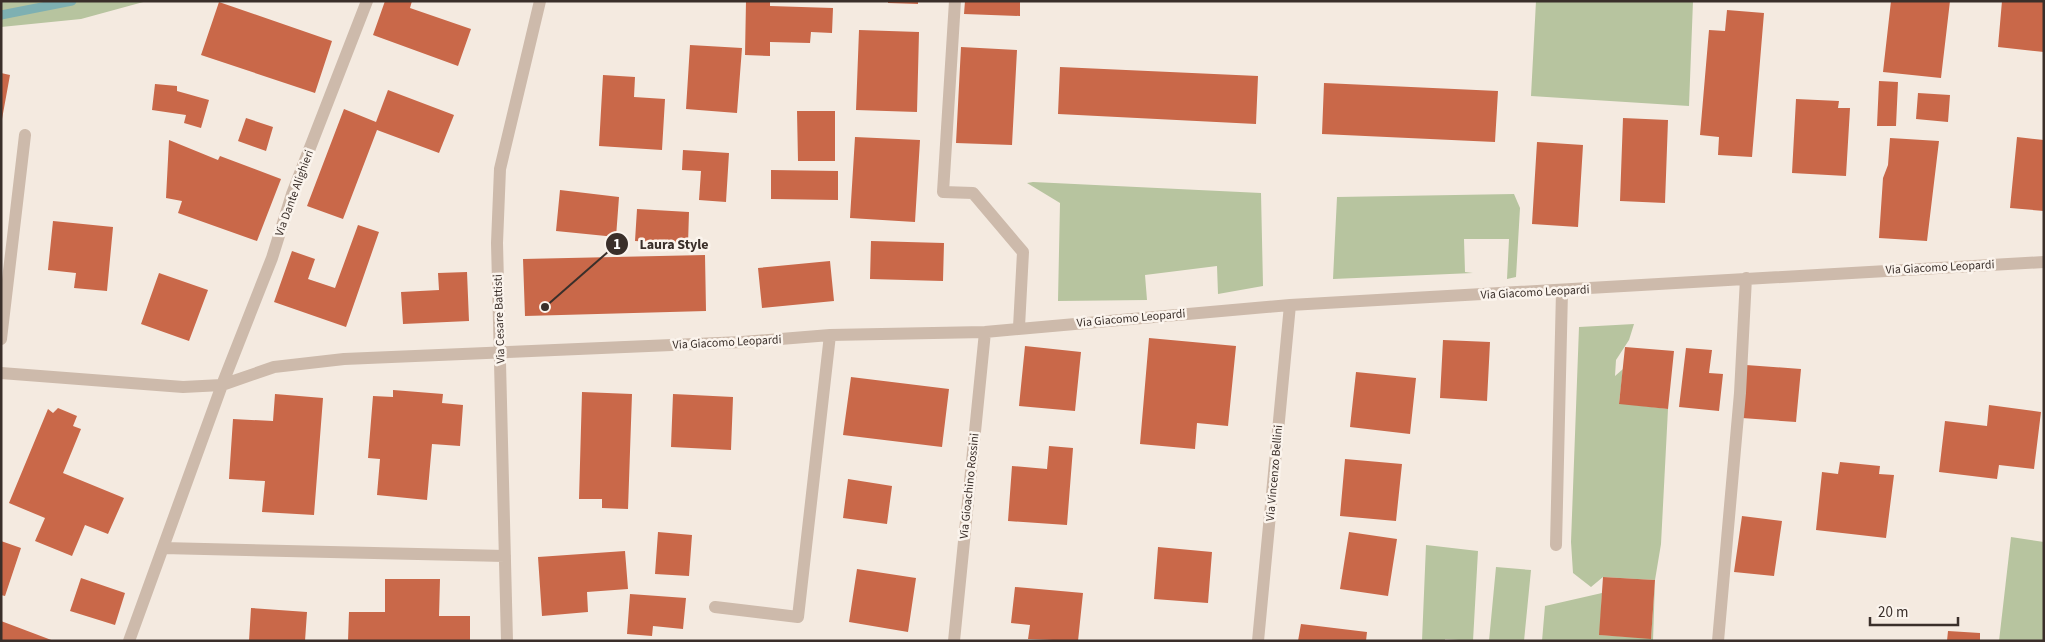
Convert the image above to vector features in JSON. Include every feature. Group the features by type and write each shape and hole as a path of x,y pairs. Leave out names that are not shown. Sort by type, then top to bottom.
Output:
{"street":[{"name":"Via Dante Alighieri","path":"129,641 222,385 272,258 292,194 367,1"},
{"name":"Via Cesare Battisti","path":"507,641 497,243 500,169 540,1"},
{"path":"955,1 943,192 973,194 1023,252 1018,327"},
{"path":"1,339 25,135"},
{"name":"Via Giacomo Leopardi","path":"222,385 274,367 344,359 742,342 830,335 985,332 1018,327 1290,305 1562,291 1746,278 2044,262"},
{"path":"1718,641 1740,393 1746,278"},
{"path":"1556,545 1562,291"},
{"name":"Via Vincenzo Bellini","path":"1258,641 1290,305"},
{"name":"Via Gioachino Rossini","path":"954,641 985,332"},
{"path":"715,606 798,617 830,335"},
{"path":"1,373 183,387 222,385"},
{"path":"163,548 505,556"}],"green space":[{"path":"1,1 147,1 81,19 1,27"},
{"path":"1536,1 1693,1 1689,106 1531,96"},
{"path":"1027,183 1261,193 1263,286 1218,294 1217,266 1145,275 1147,300 1058,301 1060,203"},
{"path":"1514,194 1520,208 1516,277 1507,279 1509,239 1464,239 1465,272 1473,273 1333,279 1337,197"},
{"path":"1634,324 1629,340 1616,360 1615,376 1623,369 1619,403 1668,409 1661,544 1655,580 1603,577 1591,587 1573,573 1571,542 1579,327"},
{"path":"2011,537 2044,542 2044,641 1999,641"},
{"path":"1426,545 1478,551 1473,641 1445,639 1445,641 1422,641"},
{"path":"1496,567 1531,570 1524,641 1489,641"},
{"path":"1655,580 1653,641 1542,641 1545,606 1602,593 1600,635 1651,638"}],"building":[{"path":"385,1 412,1 410,8 471,29 458,66 373,35"},
{"path":"746,1 770,1 770,6 833,8 832,33 811,32 810,43 770,42 770,56 745,55"},
{"path":"888,1 918,1 918,4 888,3"},
{"path":"965,1 1020,1 1020,16 964,14"},
{"path":"1891,1 1950,1 1941,78 1883,72"},
{"path":"2002,1 2044,1 2044,52 1998,47"},
{"path":"219,2 332,41 315,93 201,55"},
{"path":"1727,10 1764,13 1752,157 1718,155 1719,137 1700,135 1709,30 1725,31"},
{"path":"859,30 919,32 917,112 856,110"},
{"path":"690,45 742,48 737,113 686,109"},
{"path":"961,47 1017,50 1012,145 956,143"},
{"path":"1060,67 1258,76 1256,124 1058,114"},
{"path":"1,73 10,75 2,119 1,119"},
{"path":"603,75 635,77 634,97 665,99 662,150 599,146"},
{"path":"1879,81 1898,82 1896,126 1877,126"},
{"path":"1324,83 1498,91 1495,142 1322,134"},
{"path":"155,84 177,86 177,91 209,100 201,128 184,123 186,115 152,110"},
{"path":"388,90 454,115 439,153 377,130 343,219 307,206 344,109 376,122"},
{"path":"1918,93 1950,95 1948,122 1916,119"},
{"path":"1796,99 1839,101 1838,108 1850,108 1846,176 1792,173"},
{"path":"797,111 835,111 835,161 798,161"},
{"path":"246,118 273,127 266,151 238,141"},
{"path":"1623,118 1668,120 1665,203 1620,201"},
{"path":"855,137 920,140 915,222 850,218"},
{"path":"2017,137 2044,140 2044,211 2010,208"},
{"path":"1890,138 1939,141 1927,241 1879,238 1883,178 1888,165"},
{"path":"169,140 218,160 220,156 281,179 257,241 178,213 182,201 166,198"},
{"path":"1537,142 1583,145 1578,227 1532,224"},
{"path":"683,150 729,153 726,202 699,200 701,171 682,170"},
{"path":"771,170 838,171 838,200 771,199"},
{"path":"560,190 619,197 616,237 556,231"},
{"path":"637,209 689,212 688,244 635,241"},
{"path":"53,221 113,227 107,291 74,288 76,273 48,270"},
{"path":"358,225 379,232 346,327 274,302 292,251 315,259 308,279 335,288"},
{"path":"871,241 944,243 943,281 870,279"},
{"path":"705,255 706,311 525,316 523,259"},
{"path":"830,261 834,301 762,308 758,268"},
{"path":"467,272 469,321 403,324 401,292 439,290 438,273"},
{"path":"159,273 208,290 189,341 141,324"},
{"path":"1149,338 1236,346 1228,426 1197,423 1195,449 1140,444"},
{"path":"1443,340 1490,342 1487,401 1440,398"},
{"path":"1025,346 1081,352 1075,411 1019,406"},
{"path":"1625,347 1674,351 1668,409 1619,404"},
{"path":"1686,348 1712,350 1709,373 1723,374 1719,411 1679,407"},
{"path":"1746,365 1801,369 1796,422 1742,418"},
{"path":"1356,372 1416,378 1410,434 1350,427"},
{"path":"851,377 949,389 942,447 843,435"},
{"path":"393,390 443,394 442,403 463,405 460,446 432,444 427,500 377,495 380,459 368,458 373,396 393,397"},
{"path":"582,392 632,394 628,509 602,508 602,499 579,499"},
{"path":"275,394 323,398 314,515 262,512 265,481 229,479 233,419 273,421"},
{"path":"673,394 733,397 731,450 671,447"},
{"path":"1989,405 2041,412 2034,469 1999,465 1997,479 1939,472 1945,421 1987,426"},
{"path":"58,408 77,416 73,426 81,429 63,473 124,498 108,534 85,525 72,556 35,541 45,518 9,503 48,409 53,413"},
{"path":"1049,446 1073,448 1067,525 1008,521 1012,466 1047,469"},
{"path":"1345,459 1402,464 1396,521 1340,516"},
{"path":"1840,462 1880,466 1879,474 1894,475 1886,538 1816,530 1822,472 1838,474"},
{"path":"848,479 892,486 887,524 843,518"},
{"path":"1742,516 1782,521 1774,576 1734,572"},
{"path":"658,532 692,535 689,576 655,574"},
{"path":"1349,532 1397,539 1388,596 1340,589"},
{"path":"1,541 21,548 5,596 1,595"},
{"path":"1158,547 1212,552 1208,603 1154,599"},
{"path":"625,551 628,589 587,592 588,612 542,616 538,557"},
{"path":"857,569 916,578 908,632 849,622"},
{"path":"1603,577 1655,580 1651,639 1599,635"},
{"path":"81,578 125,593 115,625 70,611"},
{"path":"385,579 440,579 439,616 470,616 470,641 348,641 349,612 385,612"},
{"path":"1015,587 1083,593 1078,641 1028,639 1030,625 1011,623"},
{"path":"630,594 686,598 683,629 653,626 652,636 627,634"},
{"path":"251,608 307,612 305,641 249,641"},
{"path":"1,621 54,641 1,641"},
{"path":"1301,624 1367,632 1366,641 1298,641"},
{"path":"1948,631 1980,633 1980,641 1947,641"}],"waterway":[{"path":"1,15 72,1"}],"place":[{"name":"Laura Style","path":"545,307"}]}
